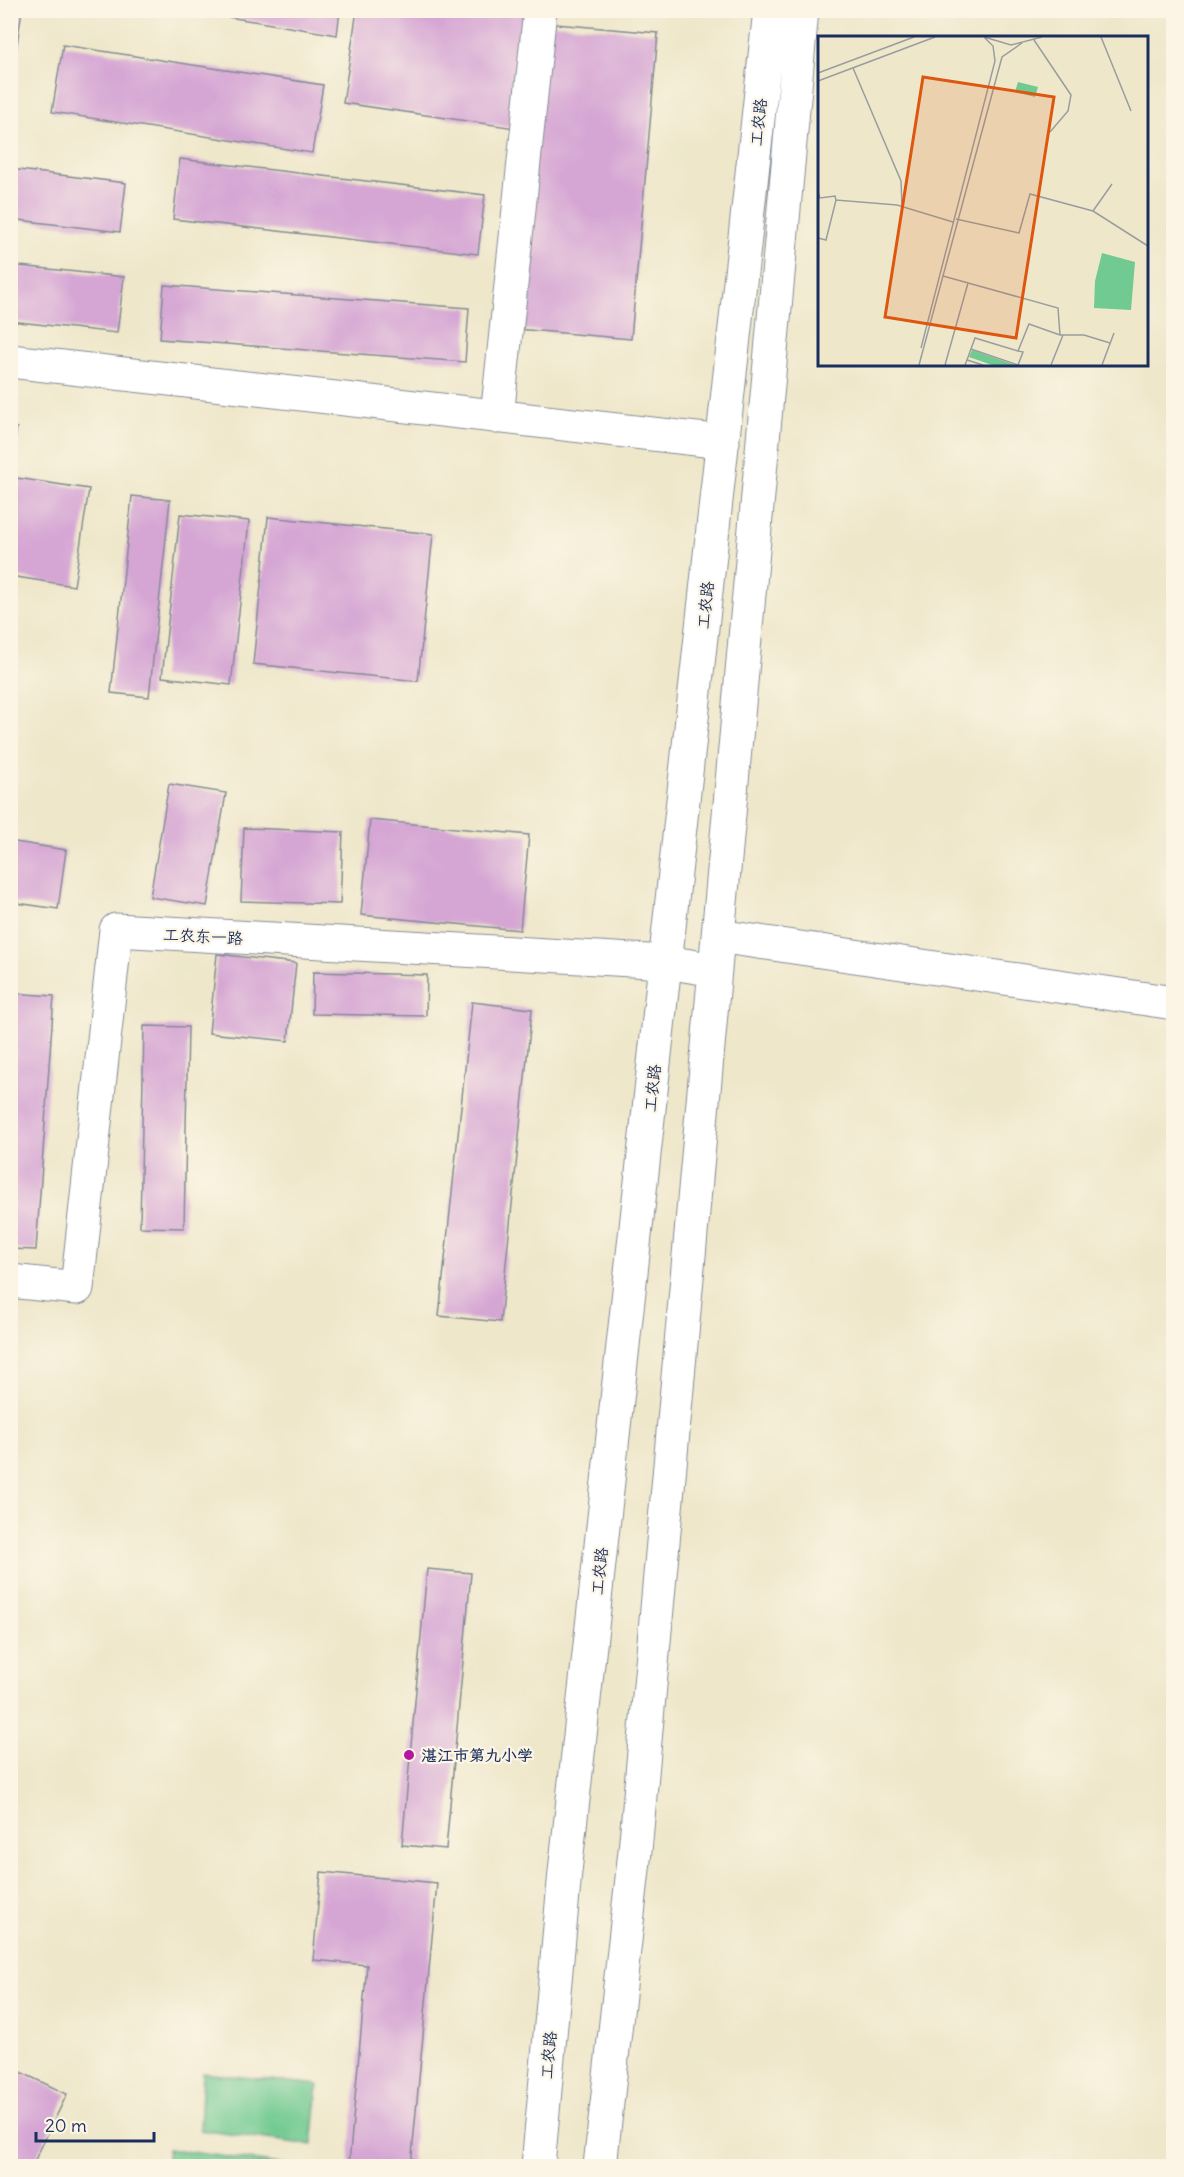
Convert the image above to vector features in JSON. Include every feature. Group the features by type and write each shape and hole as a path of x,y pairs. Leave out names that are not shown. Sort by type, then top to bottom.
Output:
{"street":[{"path":"497,417 540,10"},
{"name":"工农路","path":"538,2166 567,1860 770,10"},
{"name":"工农路","path":"600,2166 635,1851 802,10"},
{"path":"10,361 723,442"},
{"name":"工农东一路","path":"10,1281 77,1288 116,930 666,962 715,970"},
{"path":"718,936 1173,1003"}],"green space":[{"path":"203,2073 318,2085 312,2145 200,2130"},
{"path":"168,2149 294,2166 166,2166"}],"building":[{"path":"10,10 22,10 12,79 10,79"},
{"path":"186,10 340,10 337,35"},
{"path":"357,10 533,10 515,128 343,103"},
{"path":"544,23 658,33 631,339 517,329"},
{"path":"63,45 323,85 312,153 52,112"},
{"path":"180,159 485,195 478,254 173,219"},
{"path":"10,169 126,183 120,232 10,219"},
{"path":"10,265 124,277 117,333 10,321"},
{"path":"164,285 469,308 465,362 160,339"},
{"path":"10,427 17,428 12,460 10,460"},
{"path":"10,477 89,489 74,586 10,576"},
{"path":"132,496 170,500 149,697 111,693"},
{"path":"180,514 249,521 231,685 162,677"},
{"path":"268,517 433,534 418,681 253,664"},
{"path":"169,784 226,793 207,906 150,897"},
{"path":"370,820 529,835 520,930 361,915"},
{"path":"244,828 343,832 340,904 241,901"},
{"path":"15,842 66,850 58,909 10,902 10,873"},
{"path":"217,954 296,963 288,1041 209,1033"},
{"path":"313,972 427,975 426,1016 312,1014"},
{"path":"10,993 54,996 36,1250 10,1249"},
{"path":"472,1002 532,1009 500,1322 439,1316"},
{"path":"144,1026 188,1027 184,1228 140,1227"},
{"path":"427,1569 471,1573 446,1849 402,1845"},
{"path":"321,1872 437,1883 411,2166 349,2164 367,1965 313,1960"},
{"path":"10,2067 67,2094 32,2166 10,2166"}],"place":[{"name":"湛江市第九小学","path":"409,1755"}]}
